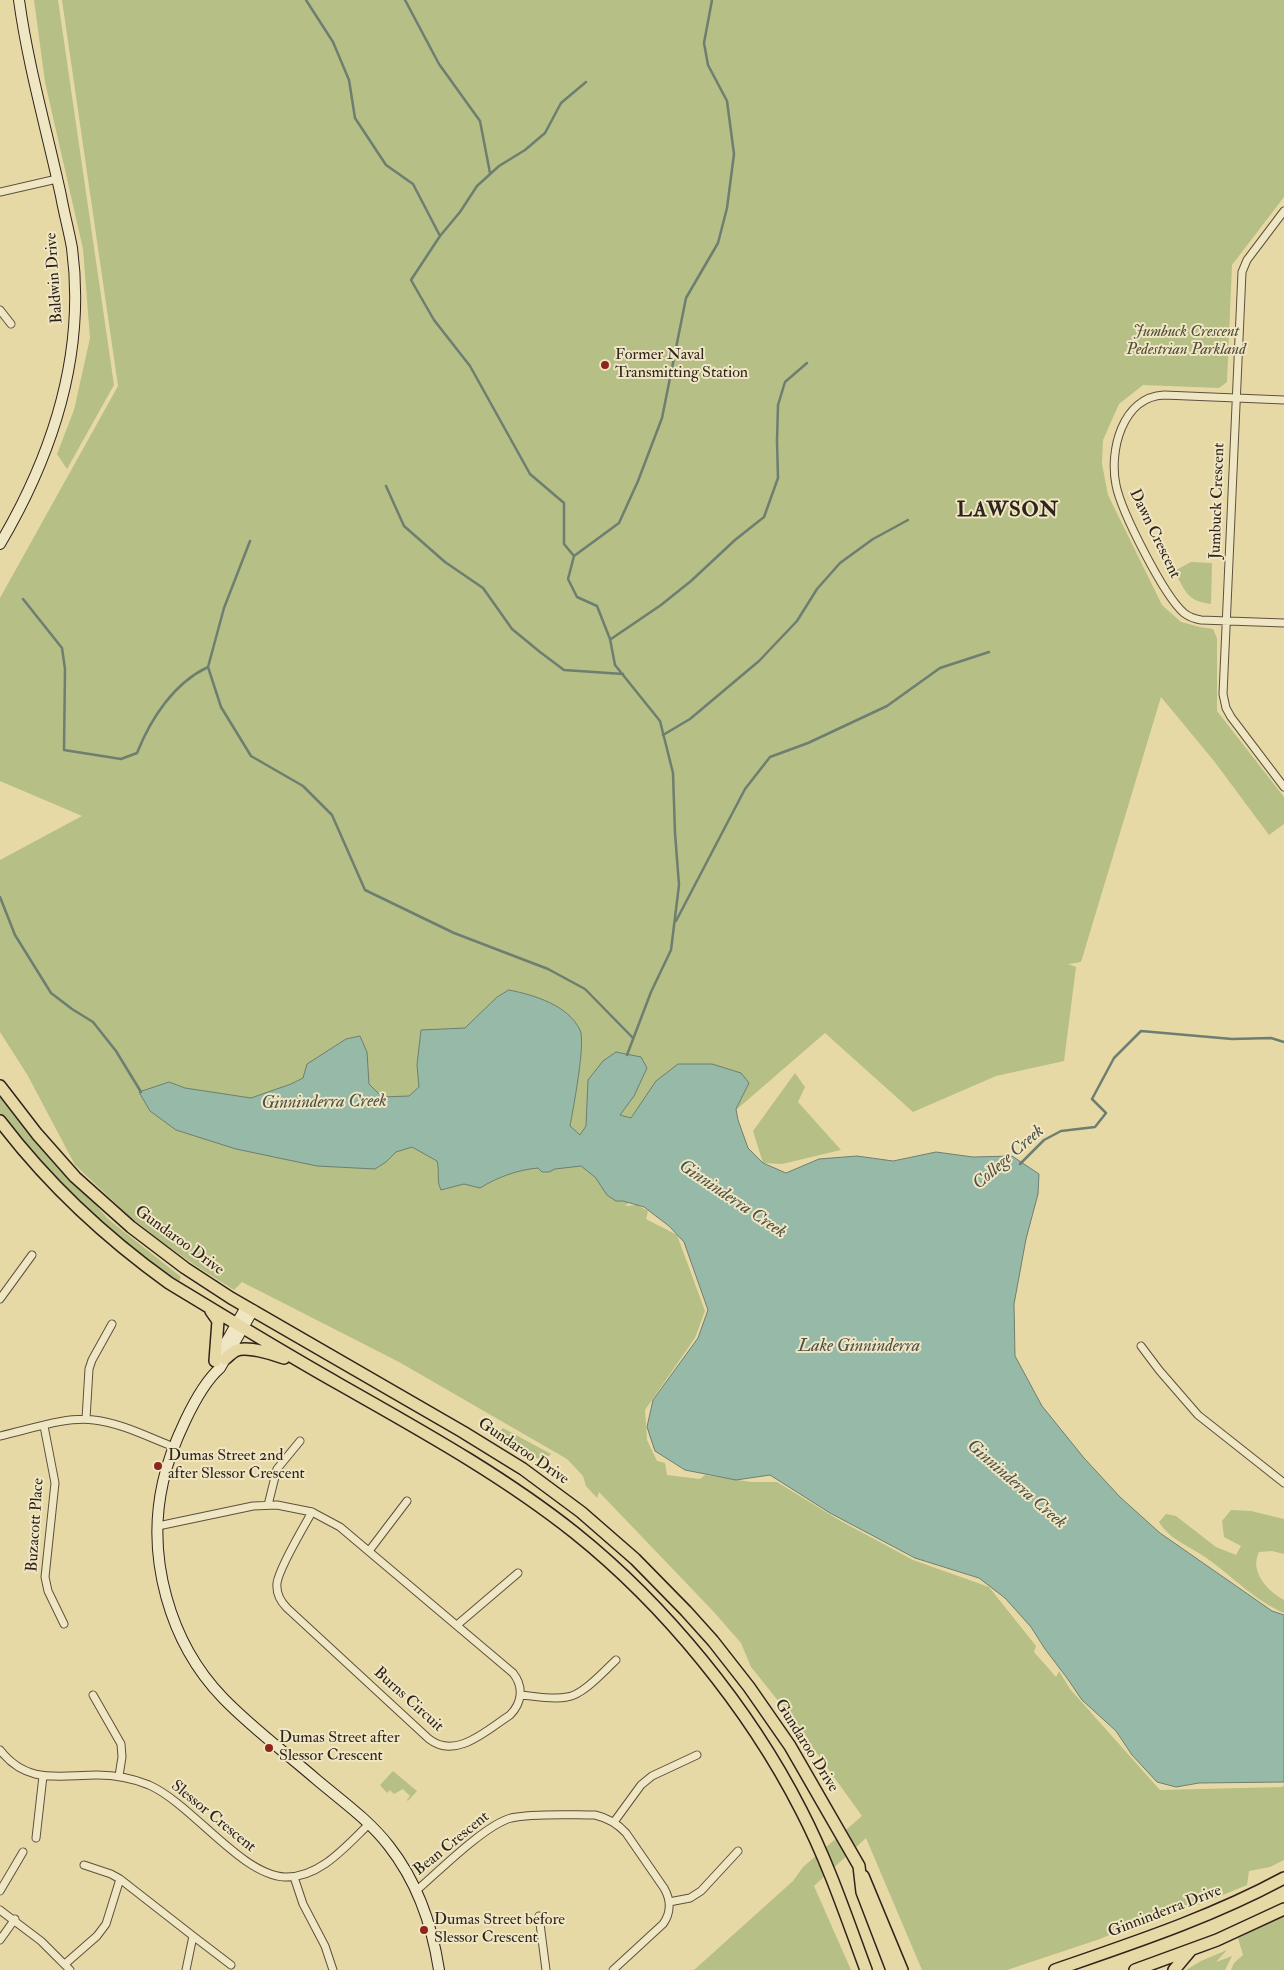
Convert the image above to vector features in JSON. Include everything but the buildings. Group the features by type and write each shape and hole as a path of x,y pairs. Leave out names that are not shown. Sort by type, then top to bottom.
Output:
{"main road":[{"name":"Gundaroo Drive","path":"0,1086 37,1134 75,1177 114,1212 185,1268 250,1309 523,1469 581,1512 635,1559 686,1611 749,1687 790,1746 859,1866 862,1892 892,1970"},
{"path":"0,1121 54,1185 134,1258 168,1283 509,1484 576,1534 624,1576 660,1612 723,1686 766,1751 800,1808 834,1882 866,1970"},
{"path":"208,1307 218,1321 220,1360 236,1350 245,1350 268,1353 305,1365"},
{"path":"859,1866 902,1970"},
{"name":"Ginninderra Drive","path":"1055,1970 1144,1939 1212,1912 1255,1894 1284,1878"},
{"path":"1135,1970 1191,1950 1284,1908"},
{"path":"1174,1970 1191,1950"}],"street":[{"name":"Baldwin Drive","path":"0,544 21,506 46,451 65,395 74,335 72,248 19,0"},
{"path":"0,192 57,179"},
{"name":"Jumbuck Crescent","path":"1284,211 1243,268 1223,694 1226,708 1284,787"},
{"path":"0,310 11,324"},
{"name":"Dawn Crescent","path":"1284,400 1164,395 1147,398 1137,405 1128,417 1120,433 1114,458 1114,476 1120,502 1158,577 1183,612 1191,618 1284,623"},
{"path":"0,1298 32,1255"},
{"path":"250,1309 220,1360 220,1368 211,1375 190,1412 174,1447 162,1486 158,1526 160,1569 170,1609 180,1635 196,1664 223,1698 369,1824 396,1855 417,1890 432,1930 439,1970"},
{"path":"86,1419 89,1369 112,1324"},
{"path":"1141,1346 1198,1415 1284,1484"},
{"path":"0,1436 65,1421 86,1419 109,1423 174,1447"},
{"name":"Buzacott Place","path":"44,1426 55,1483 45,1577 48,1591 64,1624"},
{"path":"268,1505 277,1468 300,1441"},
{"path":"369,1551 407,1501"},
{"path":"158,1526 268,1505 294,1507 312,1512 340,1527 513,1673 520,1686 520,1695 569,1697 581,1691 616,1660"},
{"name":"Burns Circuit","path":"312,1512 279,1577 278,1591 281,1601 429,1740 447,1747 456,1747 466,1743 510,1715 516,1708 520,1695"},
{"path":"457,1625 518,1573"},
{"path":"93,1695 121,1744 122,1758 119,1776"},
{"name":"Slessor Crescent","path":"0,1750 16,1766 29,1773 43,1776 119,1776 140,1782 168,1796 254,1867 274,1876 294,1877 308,1874 320,1868 369,1824"},
{"path":"613,1970 663,1924 667,1916 669,1902 664,1888 626,1833 614,1822 641,1785 652,1776 697,1755"},
{"path":"36,1838 43,1776"},
{"name":"Bean Crescent","path":"417,1890 486,1831 503,1821 523,1817 595,1815 614,1822"},
{"path":"669,1902 690,1898 701,1891 738,1851"},
{"path":"0,1891 23,1852"},
{"path":"84,1865 120,1879 231,1965"},
{"path":"294,1877 303,1904 325,1946 332,1970"},
{"path":"0,1910 41,1940 67,1967 106,1924 120,1879"},
{"path":"538,1916 546,1970"},
{"path":"0,1940 15,1920"},
{"path":"186,1970 193,1936"}],"green space":[{"path":"34,0 58,0 114,385 67,469 57,454 74,410 90,338 83,249 45,82"},
{"name":"Jumbuck Crescent Pedestrian Parkland","path":"62,0 1284,0 1284,197 1232,265 1227,382 1219,388 1143,385 1119,404 1103,440 1102,464 1108,495 1162,605 1181,622 1213,629 1217,638 1217,711 1284,797 1284,824 1269,835 1214,761 1161,697 1081,962 1068,964 1076,967 1064,1061 996,1076 913,1112 825,1033 625,1206 637,1205 648,1211 646,1219 677,1235 705,1311 695,1338 645,1410 647,1440 657,1461 665,1463 667,1475 700,1479 705,1475 751,1482 777,1482 839,1520 913,1560 989,1587 1036,1646 1034,1652 1056,1677 1059,1671 1070,1689 1160,1790 1282,1787 1284,1785 1284,1860 1270,1867 1249,1871 1247,1885 1201,1904 1171,1911 1097,1940 1007,1970 922,1970 866,1838 814,1886 851,1970 694,1970 793,1881 803,1867 862,1816 808,1741 786,1706 784,1708 751,1667 741,1643 713,1611 599,1492 597,1498 586,1486 583,1476 567,1459 399,1362 242,1282 234,1290 196,1266 130,1217 75,1165 28,1076 0,1032 0,860 82,816 0,781 0,598 118,386"},
{"path":"1191,562 1212,563 1211,604 1191,598 1174,571"},
{"path":"795,1073 805,1087 798,1102 841,1150 782,1164 763,1163 753,1131"},
{"path":"0,1094 108,1219 181,1277 178,1283 118,1236 45,1167 17,1137 2,1117 0,1113"},
{"path":"503,1428 551,1454 542,1461 496,1436"},
{"path":"1231,1510 1251,1511 1284,1519 1284,1554 1272,1551 1259,1552 1256,1567 1266,1586 1284,1600 1284,1613 1273,1608 1215,1564 1174,1538 1159,1522 1166,1514 1176,1516 1216,1547 1236,1555 1241,1546 1224,1537 1222,1521"},
{"path":"393,1771 417,1791 408,1801 410,1796 403,1789 394,1794 390,1790 387,1793 380,1785"},
{"path":"1284,1916 1284,1970 1231,1970 1234,1963 1243,1955 1238,1938"},
{"path":"1227,1950 1216,1962 1232,1956 1225,1970 1186,1970 1201,1961"}],"water":[{"name":"Lake Ginninderra","path":"509,990 549,1002 575,1021 580,1030 580,1062 570,1126 580,1135 586,1126 588,1080 603,1061 616,1052 641,1057 647,1068 634,1096 620,1115 631,1118 656,1081 678,1064 712,1064 741,1073 749,1083 736,1109 748,1148 763,1163 786,1173 819,1159 857,1156 893,1161 936,1152 973,1157 1012,1156 1039,1174 1038,1194 1026,1239 1014,1304 1015,1356 1042,1406 1084,1458 1120,1497 1160,1533 1272,1611 1284,1615 1284,1782 1199,1783 1176,1787 1157,1782 1132,1755 1116,1731 1082,1700 1031,1627 1005,1598 979,1578 915,1558 830,1513 770,1475 736,1480 685,1470 655,1451 647,1427 653,1400 698,1338 708,1310 684,1242 669,1226 644,1207 616,1201 607,1195 595,1177 581,1166 555,1169 549,1172 542,1172 538,1168 523,1170 480,1188 464,1184 441,1190 437,1161 412,1147 396,1152 375,1169 317,1166 236,1149 176,1130 150,1111 139,1092 169,1082 185,1088 251,1098 303,1078 307,1064 346,1039 360,1036 367,1052 369,1084 382,1097 409,1096 419,1087 417,1065 421,1030 465,1028 496,998"}],"waterway":[{"path":"306,0 333,42 349,80 355,118 386,165 413,184 440,236 411,280 434,320 470,366 530,474 564,503 564,544 574,556 568,579 577,597 597,606 610,639 615,665 660,721 673,773 679,885 671,950 651,992 627,1055"},
{"path":"405,0 439,64 480,121 490,173"},
{"path":"574,556 619,523 638,481 662,418 686,298 718,243 727,208 734,154 727,101 708,65 704,43 712,0"},
{"path":"440,236 460,212 477,186 499,166 525,150 545,133 561,103 586,82"},
{"path":"611,639 661,605 764,517 778,478 778,405 785,382 807,363"},
{"path":"386,486 404,526 445,562 483,588 512,629 540,652 564,670 623,674"},
{"path":"663,735 690,719 759,661 797,621 817,589 840,563 873,539 908,520"},
{"path":"250,541 224,608 208,667 221,707 251,756 303,786 332,815 365,890 454,933 548,969 585,989 633,1038"},
{"path":"23,599 62,648 65,669 64,750 121,759 137,753 149,727 174,692 185,682 208,667"},
{"path":"676,921 745,789 770,757 808,743 887,706 940,668 989,652"},
{"name":"Ginninderra Creek","path":"0,897 15,935 51,993 93,1022 116,1051 141,1092"},
{"name":"College Creek","path":"1020,1164 1044,1140 1061,1131 1095,1127 1106,1113 1092,1099 1114,1058 1141,1031 1232,1039 1271,1038 1284,1042"}],"place":[{"name":"Former Naval Transmitting Station","path":"605,365"},
{"name":"Dumas Street 2nd after Slessor Crescent","path":"158,1466"},
{"name":"Dumas Street after Slessor Crescent","path":"269,1748"},
{"name":"Dumas Street before Slessor Crescent","path":"424,1930"}],"district":[{"name":"LAWSON","path":"1008,511"}]}
